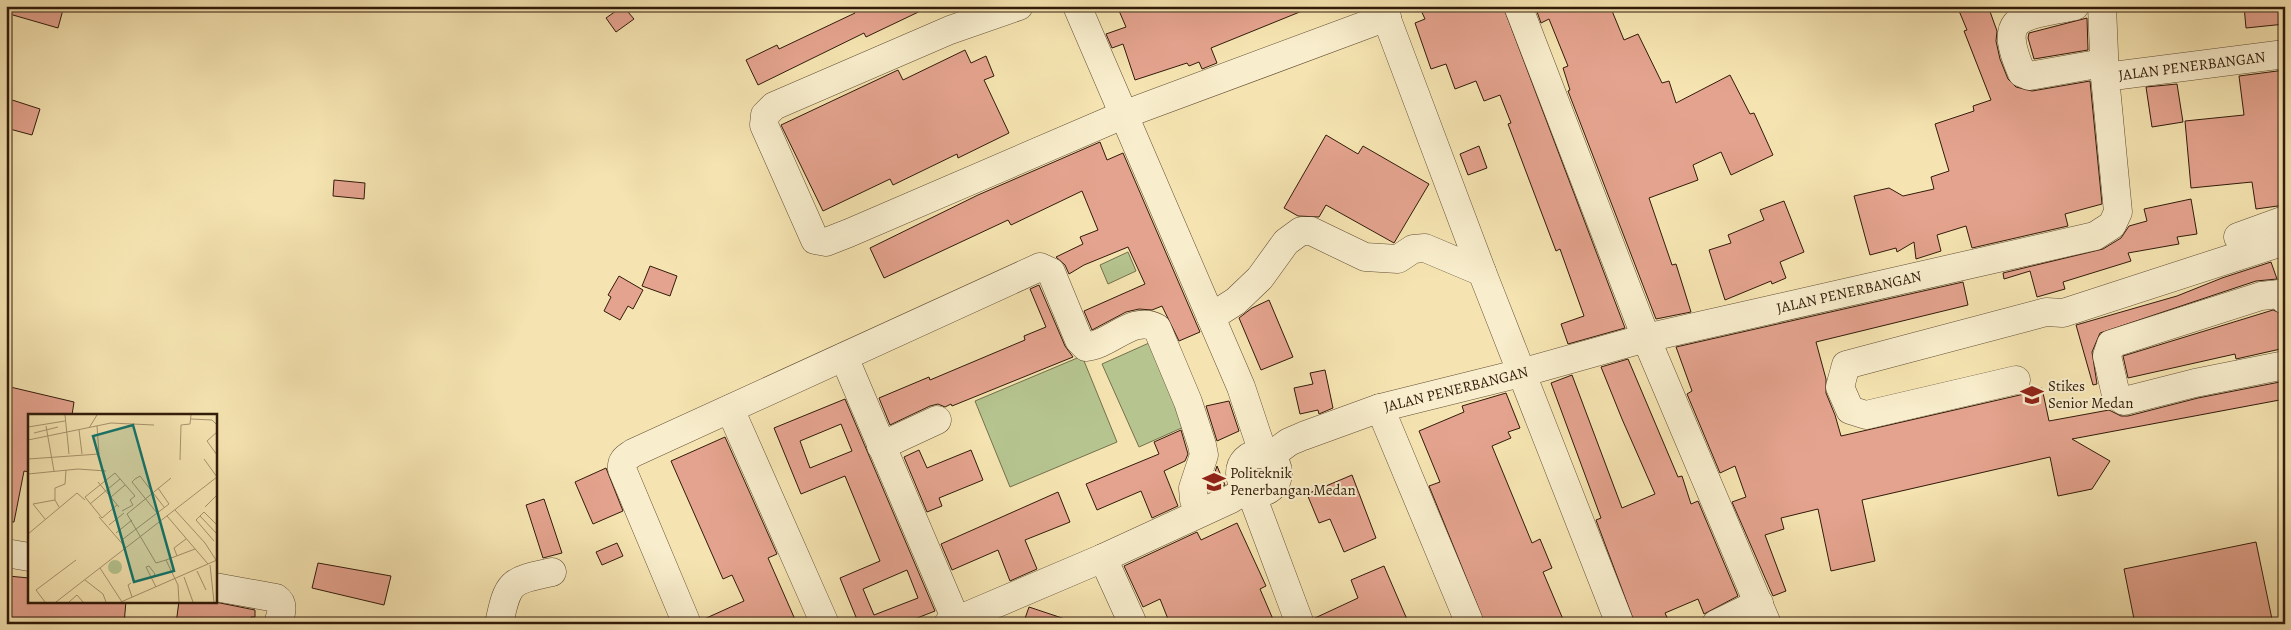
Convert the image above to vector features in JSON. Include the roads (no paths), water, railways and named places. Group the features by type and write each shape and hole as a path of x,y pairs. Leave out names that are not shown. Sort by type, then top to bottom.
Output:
{"street":[{"path":"1019,6 950,30 774,106 765,115 764,125 816,240 826,242 849,233 1123,115 1385,11 1482,272 1620,624"},
{"path":"844,357 952,622 1103,558 1248,490 1266,491 1273,487 1279,472 1277,465 1266,454 1241,387 1077,6"},
{"path":"1518,6 1646,338 1763,613 1716,624"},
{"path":"2075,6 2024,18 2015,25 2010,36 2014,54 2022,74 2029,76 2104,70 2102,6"},
{"name":"JALAN PENERBANGAN","path":"1266,454 1303,436 1380,408 1521,373 1646,338 2083,240 2112,226 2118,212 2104,70 2285,54"},
{"path":"2046,312 2052,301 2061,297 2285,220"},
{"path":"1210,317 1236,301 1260,278 1286,242 1300,231 1311,232 1358,255 1375,260 1398,259 1413,249 1425,248 1482,272"},
{"path":"2016,380 1866,415 1850,410 1840,387 1846,365 2046,312 2063,313 2285,241"},
{"path":"687,624 621,463 632,453 1040,267 1046,268 1057,284 1079,340 1086,347 1092,347 1137,325 1151,324 1157,328 1188,402 1202,444 1204,455 1193,488 1194,500 1199,512"},
{"path":"2285,300 2279,294 2261,296 2111,344 2107,356 2116,395 2124,401 2195,383 2285,365"},
{"path":"730,408 825,624"},
{"path":"1380,408 1470,624"},
{"path":"881,446 937,420"},
{"path":"1248,490 1300,624"},
{"path":"6,553 28,557"},
{"path":"1103,558 1133,624"},
{"path":"498,624 506,594 512,585 522,579 552,572"},
{"path":"216,587 277,611"}],"place":[{"name":"Stikes Senior Medan","path":"2032,395"},
{"name":"Politeknik Penerbangan Medan","path":"1214,482"}]}
